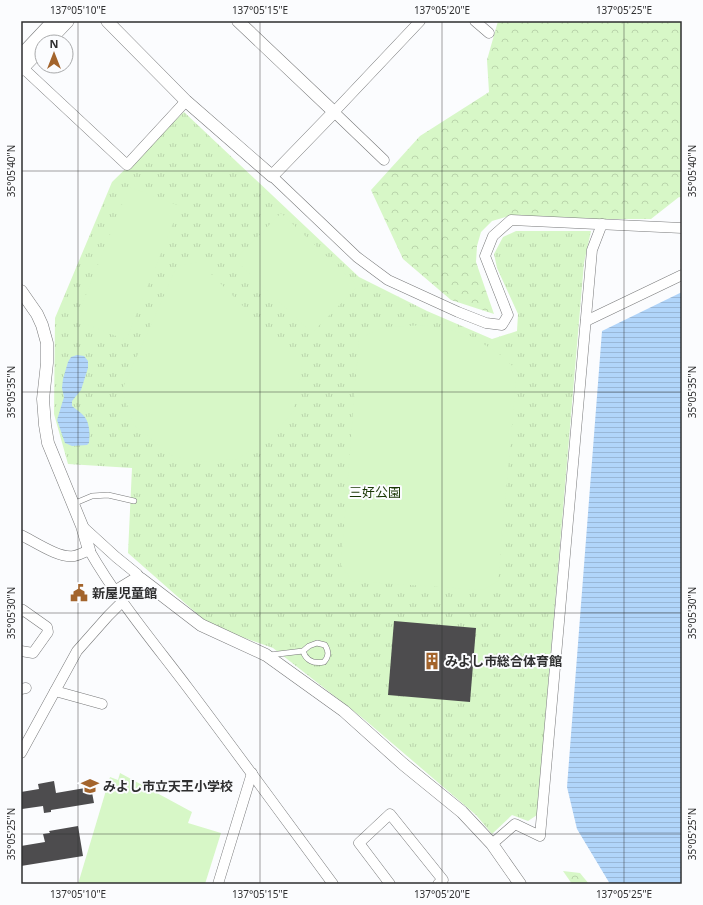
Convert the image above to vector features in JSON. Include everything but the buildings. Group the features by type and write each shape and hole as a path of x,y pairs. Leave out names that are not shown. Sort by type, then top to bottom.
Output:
{"street":[{"path":"21,55 53,21"},
{"path":"56,34 68,21"},
{"path":"107,21 186,102 272,176 357,257 388,280 486,323 502,325 508,315 485,256 493,236 511,220 682,228"},
{"path":"238,21 384,160"},
{"path":"272,176 420,21"},
{"path":"475,21 489,33"},
{"path":"34,56 22,69 126,164 186,102"},
{"path":"492,844 515,824 540,836 592,250 602,224"},
{"path":"586,321 682,275"},
{"path":"21,291 37,314 47,343 48,363 43,399 45,425 51,450 82,526 89,550 123,601 333,884"},
{"path":"82,526 141,579 201,625 266,655 344,711 403,764 462,812 492,844 520,884"},
{"path":"21,535 59,554 68,556 75,556 89,550"},
{"path":"116,591 134,580 141,579"},
{"path":"21,753 77,650 123,601"},
{"path":"21,612 23,610 47,627 48,632 33,653 21,651"},
{"path":"55,691 102,704"},
{"path":"218,884 252,773"},
{"path":"390,884 359,843 390,814 443,880 438,884"}],"lane":[{"path":"73,504 92,496 108,495 134,501"},
{"path":"266,655 303,651 309,646 318,643 325,645 328,651 328,657 324,662 317,664 311,662 303,651"}],"green space":[{"path":"498,21 682,21 682,198 679,197 651,219 585,219 509,216 492,221 481,232 477,246 476,262 494,314 451,300 403,259 371,190 420,136 489,92 487,60"},
{"name":"三好公園","path":"184,112 359,277 427,311 492,339 517,331 518,314 497,268 494,254 503,237 516,231 591,231 584,263 537,815 528,821 512,815 492,834 476,815 365,720 273,648 211,626 128,553 132,468 68,464 54,414 55,318 112,182"},
{"path":"129,187 180,206 126,340 76,320"},
{"path":"281,213 358,286 312,333 235,260"},
{"path":"199,262 302,365 293,412 269,439 237,459 200,462 171,455 134,425 122,390 177,266"},
{"path":"425,325 467,334 498,353 517,370 498,581 483,590 352,581 341,565 359,339 384,327"},
{"path":"120,773 192,812 188,823 221,833 205,884 78,884 110,777 118,780"},
{"path":"563,871 580,873 589,884 572,884"}],"water":[{"path":"682,292 682,884 610,884 577,829 567,787 602,331"},
{"path":"77,355 84,356 88,361 88,368 81,390 72,401 72,406 87,420 89,427 89,443 87,445 72,446 65,443 57,420 64,397 62,388 63,379 68,362 71,357"}],"place":[{"name":"新屋児童館","path":"79,593"},
{"name":"みよし市総合体育館","path":"432,661"},
{"name":"みよし市立天王小学校","path":"90,786"}]}
